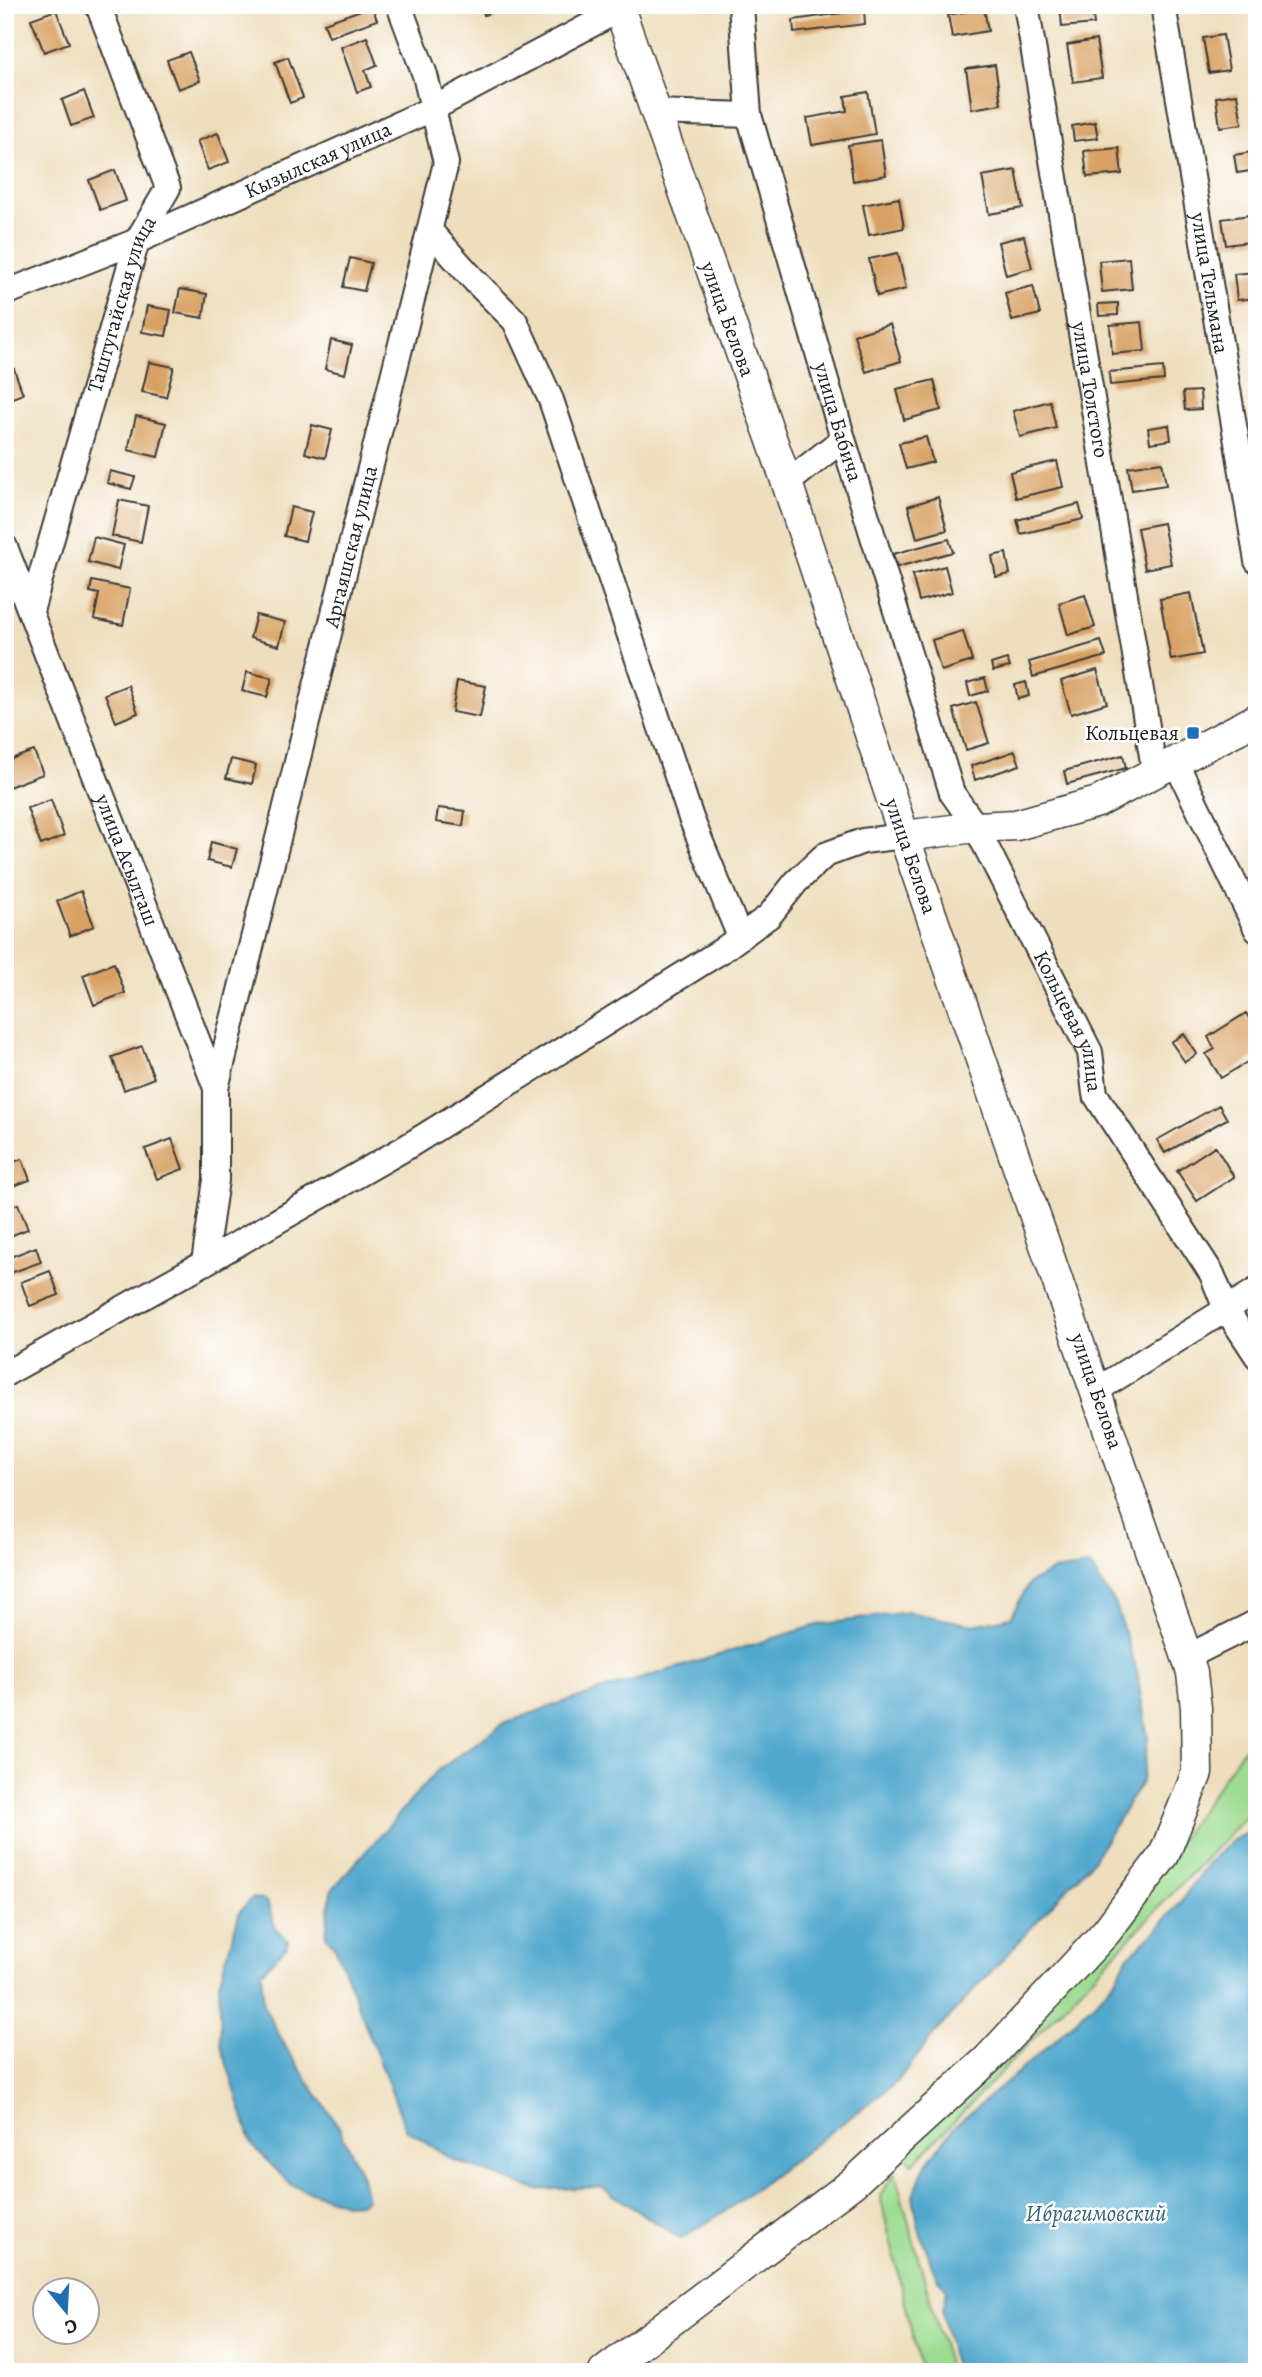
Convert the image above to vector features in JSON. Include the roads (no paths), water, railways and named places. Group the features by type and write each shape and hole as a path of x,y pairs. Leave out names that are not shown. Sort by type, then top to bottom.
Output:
{"main road":[{"name":"улица Белова","path":"604,2372 854,2182 987,2060 1106,1932 1164,1855 1197,1773 1196,1708 1192,1673 1187,1657 904,836 788,483 618,7"},
{"path":"904,836 1016,825 1098,802 1257,719"}],"street":[{"name":"Таштугайская улица","path":"31,611 137,241 168,188 98,5"},
{"name":"Аргаяшская улица","path":"216,1088 446,163 425,75 399,5"},
{"name":"улица Бабича","path":"741,5 749,115 843,439 952,793 975,827"},
{"name":"улица Толстого","path":"1026,5 1166,768 1257,930"},
{"name":"улица Тельмана","path":"1163,5 1257,561"},
{"name":"Кызылская улица","path":"5,293 137,241 434,108 618,7"},
{"path":"654,112 749,115"},
{"path":"430,230 515,321 551,400 691,818 742,936"},
{"path":"788,483 843,439"},
{"name":"улица Асылташ","path":"5,547 216,1088 216,1180 204,1263"},
{"name":"Кольцевая улица","path":"975,827 1090,1052 1095,1094 1212,1274 1226,1309 1257,1356"},
{"path":"5,1374 405,1148 742,936 769,916 796,882 825,855 863,841 904,836"},
{"path":"1097,1390 1257,1290"},
{"path":"1187,1657 1257,1622"}],"water":[{"path":"1090,1566 1116,1606 1136,1668 1148,1738 1142,1781 1094,1859 936,2032 897,2082 730,2208 681,2239 601,2187 536,2190 453,2160 406,2129 336,1949 326,1936 331,1891 436,1772 503,1724 554,1705 817,1625 908,1612 974,1625 1011,1617 1029,1583 1052,1571"},
{"name":"Ибрагимовский","path":"1257,1827 1257,2372 955,2372 942,2311 946,2289 936,2276 919,2229 913,2196 924,2168 954,2127 1053,2042 1101,1996 1119,1974 1126,1959 1157,1930 1207,1864 1233,1840"},
{"path":"252,1898 267,1901 276,1930 289,1941 261,1973 264,2007 288,2051 339,2127 362,2177 367,2200 362,2203 345,2204 291,2185 252,2145 221,2045 219,1983 240,1911"}],"place":[{"name":"Кольцевая","path":"1193,733"}]}
